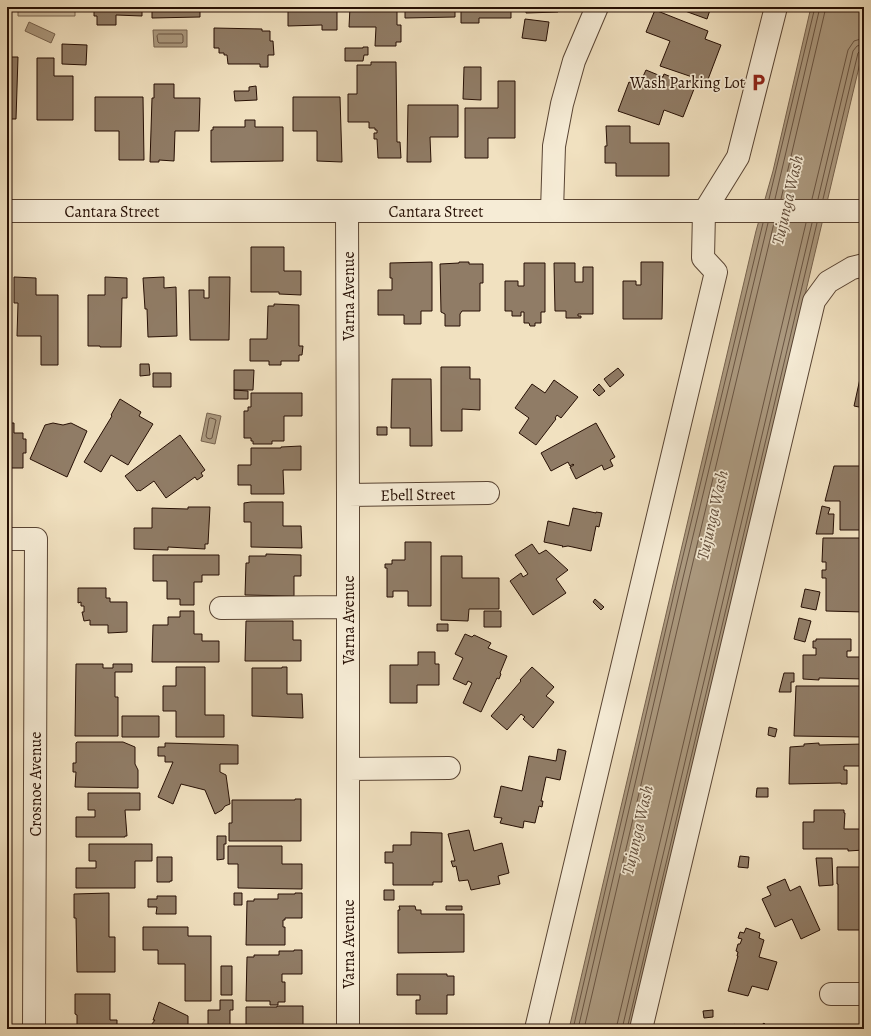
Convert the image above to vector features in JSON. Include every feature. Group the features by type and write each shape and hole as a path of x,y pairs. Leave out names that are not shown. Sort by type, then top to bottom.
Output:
{"street":[{"path":"552,211 554,146 562,104 574,61 597,7"},
{"path":"536,1029 716,272 703,258 704,212 738,158 776,7"},
{"name":"Cantara Street","path":"7,211 864,212"},
{"name":"Varna Avenue","path":"347,211 348,1029"},
{"path":"641,1029 814,301 828,282 852,268 864,265"},
{"name":"Ebell Street","path":"348,495 488,493"},
{"name":"Crosnoe Avenue","path":"7,539 36,539 34,1029"},
{"path":"220,608 348,608"},
{"path":"348,769 449,768"},
{"path":"831,994 864,994"}],"shaded area":[{"path":"18,7 75,7 75,16 18,16"}],"water":[{"name":"Tujunga Wash","path":"811,7 864,7 864,46 631,1029 569,1029 756,231 773,171"},
{"path":"29,22 55,34 51,43 25,31"},
{"path":"153,30 187,30 187,47 154,47"},
{"path":"207,413 221,416 215,444 201,441"}],"building":[{"path":"94,7 142,7 142,16 116,15 116,25 97,25 97,16 94,16"},
{"path":"152,7 200,7 200,17 152,18"},
{"path":"288,7 337,7 337,30 322,30 322,25 288,26"},
{"path":"350,7 397,7 397,25 401,25 401,42 396,42 396,46 375,46 376,27 349,27"},
{"path":"405,7 455,7 455,17 405,18"},
{"path":"461,7 511,7 511,18 479,18 479,23 461,23"},
{"path":"526,7 558,7 558,12 526,13"},
{"path":"674,7 711,7 707,19"},
{"path":"655,10 708,31 705,39 721,45 707,82 660,66 670,41 646,32"},
{"path":"525,19 549,22 546,41 522,38"},
{"path":"214,28 262,29 262,31 270,31 270,41 273,41 274,55 268,55 268,67 260,67 260,64 228,64 227,55 224,55 224,53 219,53 219,48 214,48"},
{"path":"62,44 87,45 86,65 62,64"},
{"path":"368,47 368,55 364,55 363,61 345,61 345,48"},
{"path":"7,57 18,57 16,119 7,119"},
{"path":"37,58 54,58 54,76 73,76 73,120 37,120"},
{"path":"371,62 396,62 397,142 400,142 401,158 378,158 377,139 374,139 374,133 377,133 377,130 375,130 375,128 369,128 369,122 348,122 348,94 357,94 357,65 371,65"},
{"path":"464,67 481,67 481,100 463,99"},
{"path":"646,70 663,77 664,74 676,79 675,82 694,89 683,117 664,110 659,125 618,111 629,82 631,83 632,80 640,83"},
{"path":"498,81 515,81 515,138 488,138 488,158 465,158 465,108 498,108"},
{"path":"154,84 174,84 174,98 200,98 199,131 175,131 174,161 159,160 159,162 150,162 152,98 154,98"},
{"path":"256,86 257,100 235,101 234,91 249,91 249,87"},
{"path":"95,97 143,97 144,160 119,160 119,131 95,131"},
{"path":"293,97 340,97 342,162 317,161 317,131 293,131"},
{"path":"408,105 458,105 458,137 430,137 431,162 407,162"},
{"path":"245,120 255,120 255,127 283,127 283,161 211,162 211,130 213,130 213,127 245,127"},
{"path":"606,126 630,126 630,143 669,143 669,176 616,176 616,163 605,163 605,146 607,146"},
{"path":"251,247 284,247 284,271 301,271 301,295 279,294 279,292 251,292"},
{"path":"432,262 432,311 421,311 421,324 404,324 404,315 378,315 378,290 392,290 390,263"},
{"path":"459,262 483,264 483,283 480,283 480,311 462,311 460,314 460,326 445,326 445,314 441,312 440,264"},
{"path":"641,262 663,262 662,319 623,319 623,281 636,281 636,285 641,285"},
{"path":"524,263 545,263 545,312 541,312 541,323 535,323 535,326 530,326 529,323 524,323 524,312 521,312 521,316 512,316 512,311 505,311 505,281 518,281 518,286 524,286"},
{"path":"554,263 575,263 575,282 583,282 583,267 593,267 593,314 578,314 581,318 566,318 566,311 555,311"},
{"path":"14,277 36,278 36,295 58,295 58,365 41,365 41,336 17,336 18,303 14,303"},
{"path":"105,277 127,278 127,298 122,298 121,347 88,346 88,295 105,295"},
{"path":"164,277 164,288 176,287 177,336 148,337 147,309 145,309 143,278"},
{"path":"209,277 230,277 229,340 190,340 189,290 204,290 204,298 209,298"},
{"path":"274,304 299,305 299,346 303,346 302,355 299,355 299,361 281,361 281,365 269,365 269,361 250,361 250,339 267,339 268,306 274,306"},
{"path":"140,364 149,364 150,375 140,376"},
{"path":"864,365 864,408 854,406"},
{"path":"441,367 470,367 470,379 480,379 480,410 462,409 462,431 441,431"},
{"path":"618,368 624,375 610,387 604,379"},
{"path":"234,370 254,370 253,390 234,390"},
{"path":"153,373 171,373 171,387 153,387"},
{"path":"392,379 431,379 432,446 410,446 410,428 391,428"},
{"path":"554,380 578,397 561,418 557,415 555,418 556,419 536,445 519,433 529,418 515,408 532,384 545,393"},
{"path":"599,384 605,391 599,396 593,390"},
{"path":"234,390 248,391 248,399 234,399"},
{"path":"251,393 302,393 302,416 284,416 284,441 272,441 272,444 253,444 251,438 244,438 244,411 248,411 248,407 251,407"},
{"path":"120,399 141,412 139,416 153,424 128,465 111,455 101,472 84,462 112,416 111,415"},
{"path":"7,423 14,423 14,433 23,433 23,439 26,439 26,453 23,453 23,468 7,468"},
{"path":"53,423 63,425 71,423 87,431 67,477 30,459 45,425"},
{"path":"596,423 615,457 610,460 613,466 604,470 602,465 576,479 570,467 574,465 573,464 570,466 568,462 551,471 541,453"},
{"path":"377,427 387,427 387,435 377,435"},
{"path":"180,435 205,470 201,473 203,476 197,480 195,477 166,498 154,481 140,491 137,491 125,476"},
{"path":"301,446 301,470 283,470 284,494 251,494 251,485 238,485 238,465 251,465 251,448"},
{"path":"834,466 864,466 864,530 840,530 840,501 825,501"},
{"path":"283,502 283,526 301,526 302,548 251,547 251,522 244,522 244,503"},
{"path":"822,506 830,508 828,514 834,514 833,534 816,534"},
{"path":"188,507 210,507 208,544 205,544 205,549 168,547 168,550 134,549 134,528 152,528 152,508 188,509"},
{"path":"573,508 602,513 599,527 596,526 591,551 568,546 562,547 563,546 544,542 548,521 569,526"},
{"path":"823,538 864,538 864,612 826,611 826,578 822,578 822,570 826,570 826,562 822,562"},
{"path":"405,542 431,542 431,606 408,606 408,591 393,591 393,597 387,597 387,568 385,568 385,564 392,564 392,560 405,560"},
{"path":"532,544 539,554 546,550 568,570 556,579 566,593 533,615 510,581 521,573 523,577 528,574 515,555"},
{"path":"266,554 301,555 301,576 294,576 294,596 245,595 246,563 249,563 249,556 266,556"},
{"path":"153,555 219,555 219,575 202,575 202,582 194,582 194,605 180,605 180,599 167,599 167,581 153,581"},
{"path":"441,556 462,556 462,578 499,578 499,609 469,609 468,621 441,620"},
{"path":"78,588 106,588 106,598 110,598 110,602 127,602 127,632 108,633 108,625 90,625 90,620 84,621 82,612 84,612 84,606 81,606 81,602 78,603"},
{"path":"805,589 820,592 816,610 801,607"},
{"path":"595,599 604,607 601,610 593,602"},
{"path":"180,611 194,611 194,634 202,634 202,641 219,641 219,662 152,662 153,625 168,625 168,617 180,617"},
{"path":"484,611 501,611 501,627 484,627"},
{"path":"799,618 811,621 805,642 794,639"},
{"path":"246,621 293,621 293,640 301,640 301,661 245,661"},
{"path":"437,624 448,624 448,631 437,631"},
{"path":"465,634 472,637 474,635 491,643 488,648 507,656 499,679 497,678 481,712 463,703 472,683 468,681 466,685 453,679 463,658 455,654"},
{"path":"816,639 851,639 851,651 847,651 847,657 864,657 864,679 803,679 803,655 816,655 816,648 813,648 813,641 816,641"},
{"path":"418,652 435,652 435,664 439,664 439,685 417,685 417,703 390,703 390,665 418,665"},
{"path":"76,664 103,664 103,668 113,668 113,664 132,664 132,672 115,672 115,697 118,697 118,736 75,736"},
{"path":"176,667 205,667 205,715 224,715 224,737 176,737 176,711 163,711 163,686 176,686"},
{"path":"287,667 287,694 302,694 303,718 252,716 252,668"},
{"path":"532,667 554,687 546,696 554,702 533,728 523,719 525,717 521,714 507,730 491,716"},
{"path":"784,673 794,673 794,682 791,682 791,692 779,692"},
{"path":"796,686 864,686 864,737 794,736"},
{"path":"122,716 159,716 159,737 122,737"},
{"path":"769,727 777,729 775,737 768,735"},
{"path":"77,742 123,742 135,747 135,764 138,770 138,788 75,787 76,772 73,772 73,763 76,763"},
{"path":"165,743 238,745 238,764 220,764 220,772 226,775 230,804 215,814 205,790 181,784 173,804 158,797 173,762 165,762 165,756 158,756 158,747 165,747"},
{"path":"819,743 819,745 864,744 864,766 844,766 844,770 847,770 847,784 789,784 790,747"},
{"path":"558,749 566,751 560,780 546,777 541,801 543,801 542,807 539,806 535,823 524,821 523,828 500,823 502,818 494,817 501,786 522,791 529,756 556,761"},
{"path":"757,788 768,788 768,797 756,797"},
{"path":"88,793 140,793 140,810 125,810 127,836 76,837 76,817 95,817 95,810 88,810"},
{"path":"301,799 301,841 229,841 229,823 232,823 232,800"},
{"path":"814,810 844,810 844,829 864,829 864,850 848,851 848,849 803,849 803,822 814,822"},
{"path":"469,830 474,851 502,843 509,873 498,876 500,884 471,890 468,880 459,881 456,866 453,867 451,861 455,861 448,834"},
{"path":"411,832 442,833 442,882 433,882 433,885 393,885 393,863 385,863 385,852 393,852 393,845 411,845"},
{"path":"217,836 226,836 226,844 224,844 224,859 217,860"},
{"path":"89,844 152,844 152,861 135,861 135,888 76,888 76,868 96,868 96,861 89,861"},
{"path":"228,846 282,846 282,864 302,864 302,889 238,888 238,864 228,864"},
{"path":"740,856 749,857 748,868 738,867"},
{"path":"157,857 172,857 172,881 157,882"},
{"path":"816,858 832,858 833,885 819,886"},
{"path":"837,867 864,867 864,930 838,930"},
{"path":"785,879 790,891 800,886 820,930 801,939 792,919 775,927 762,899 771,895 767,887"},
{"path":"384,890 394,890 394,900 384,900"},
{"path":"109,893 109,937 115,937 115,972 77,972 74,894"},
{"path":"234,893 242,893 242,905 234,905"},
{"path":"302,893 302,918 285,918 285,920 283,920 283,927 285,927 285,945 246,945 247,901 254,901 254,899 278,899 278,894"},
{"path":"157,896 176,896 176,914 156,914 157,907 148,907 148,899 157,899"},
{"path":"399,906 415,906 416,910 421,910 421,914 464,914 464,952 398,953"},
{"path":"446,906 462,906 462,910 446,910"},
{"path":"143,927 188,927 188,936 211,936 211,1001 185,1001 185,964 158,964 158,950 143,950"},
{"path":"746,928 760,933 759,938 764,940 759,957 777,962 768,990 752,986 748,996 728,991 738,956 738,952 736,951 738,944 740,944 742,939 738,938 740,932 744,933"},
{"path":"302,950 302,974 282,974 282,982 285,982 285,1002 278,1002 278,1005 270,1005 270,1001 246,1001 247,957 254,957 254,955 279,955 279,951"},
{"path":"221,966 232,966 232,995 221,995"},
{"path":"397,974 447,974 447,976 454,976 454,995 447,995 447,1014 416,1014 416,1000 420,1000 420,995 397,995"},
{"path":"75,994 110,994 110,1020 117,1020 117,1026 148,1026 148,1029 77,1029"},
{"path":"220,1000 233,1000 233,1010 230,1010 230,1028 208,1028 208,1010 220,1010"},
{"path":"159,1002 188,1016 188,1029 148,1029 155,1020 153,1020"},
{"path":"303,1006 303,1029 246,1029 246,1007"},
{"path":"713,1010 713,1017 704,1018 703,1011"},
{"path":"764,1023 769,1029 757,1029"},
{"path":"735,1024 740,1029 729,1029"}],"place":[{"name":"Wash Parking Lot","path":"758,82"}]}
